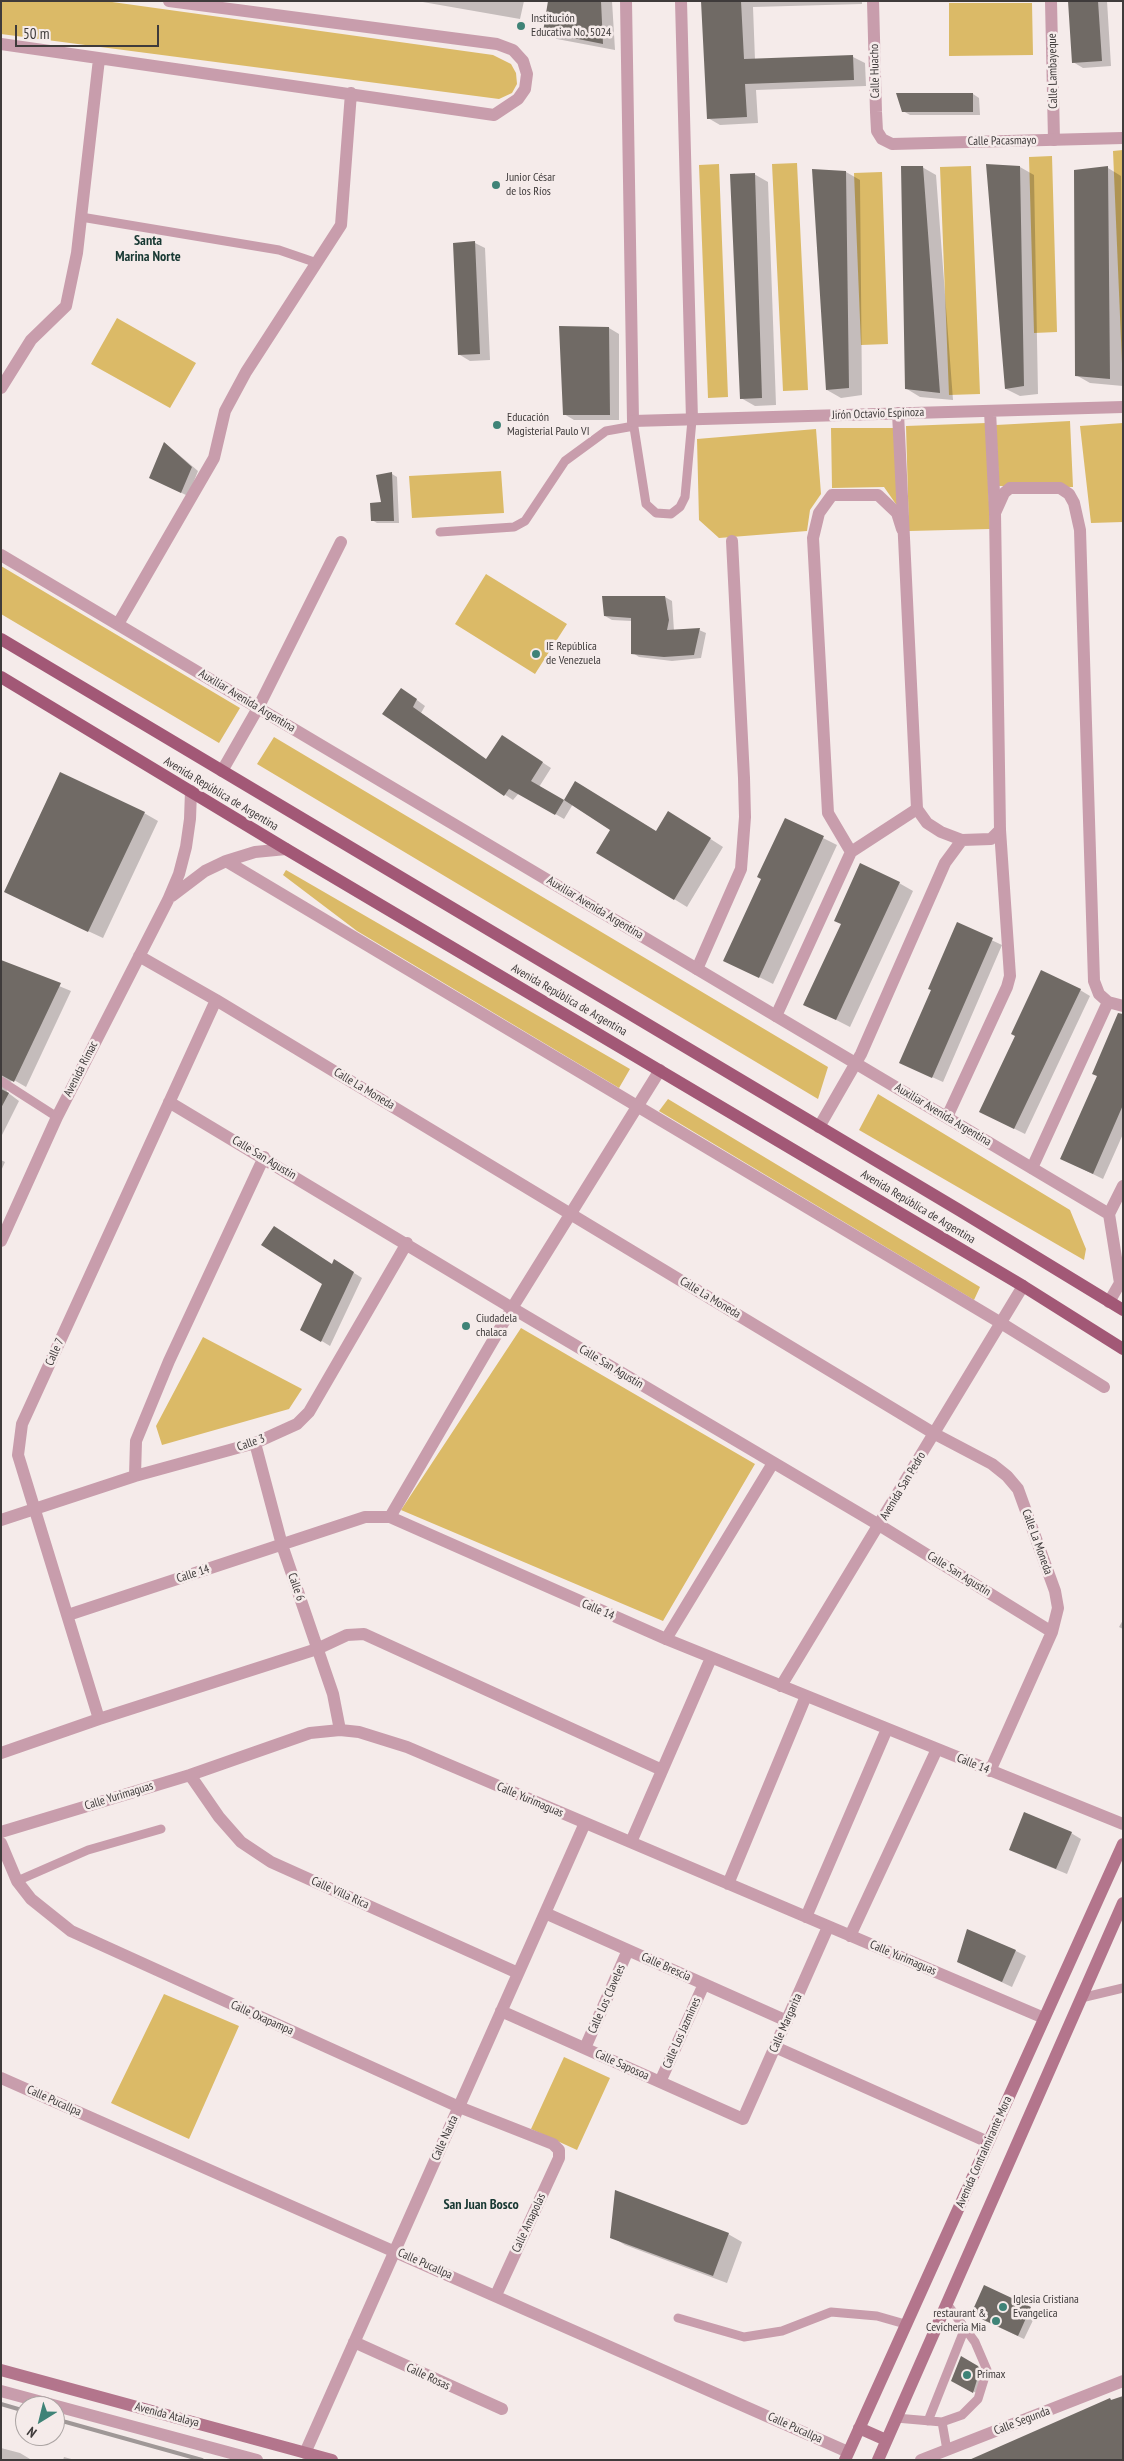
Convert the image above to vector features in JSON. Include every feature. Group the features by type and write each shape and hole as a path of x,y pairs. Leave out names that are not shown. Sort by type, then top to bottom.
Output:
{"main road":[{"name":"Avenida República de Argentina","path":"1,639 1123,1310"},
{"name":"Avenida República de Argentina","path":"1,677 286,849 1023,1286 1123,1349"},
{"name":"Avenida Contralmirante Mora","path":"846,2456 1123,1844"},
{"path":"878,2460 1123,1903"},
{"name":"Avenida Atalaya","path":"1,2370 332,2460"},
{"path":"859,2428 886,2440"}],"street":[{"path":"1,44 494,115 518,99 525,89 528,74 524,61 513,50 497,44 169,1"},
{"path":"626,1 634,424"},
{"path":"681,1 692,420"},
{"name":"Calle Huacho","path":"873,1 877,131 882,140"},
{"name":"Calle Lambayeque","path":"1052,1 1054,140"},
{"path":"1,388 31,340 66,306 72,283 81,217 99,59"},
{"path":"118,624 210,466 214,458 225,411 246,372 341,225 351,93"},
{"name":"Calle Pacasmayo","path":"882,140 892,144 1123,138"},
{"name":"Jirón Octavio Espinoza","path":"634,424 692,420 1123,407"},
{"path":"947,1117 1008,987 1010,976 1000,830 995,513 990,411"},
{"path":"898,413 917,809 927,823 941,832 962,840 992,839 1000,830"},
{"path":"995,513 1004,493 1010,488 1060,488 1069,494 1074,503 1080,530 1094,981 1098,994 1108,1002 1123,1006"},
{"path":"851,852 828,813 813,538 819,513 832,495 878,495 897,513 904,536"},
{"path":"697,969 741,869 745,816 744,778 732,541"},
{"path":"222,772 258,708 341,542"},
{"name":"Auxiliar Avenida Argentina","path":"1,556 1109,1214"},
{"name":"Avenida Rímac","path":"1,1241 57,1117 168,900 179,874 186,847 191,791"},
{"path":"776,1016 851,852 917,809"},
{"path":"819,1127 856,1063 945,863 962,840"},
{"name":"Avenida Rímac","path":"168,900 185,884 226,860 255,852 286,849"},
{"path":"226,860 1001,1323 1104,1387"},
{"name":"Calle La Moneda","path":"139,956 216,1000 935,1434 992,1464 1008,1476 1018,1490 1056,1591 1058,1608 1052,1632 990,1770"},
{"name":"Calle 7","path":"99,1719 18,1455 22,1424 216,1000"},
{"path":"1032,1168 1108,1002"},
{"path":"390,1517 512,1308 660,1070"},
{"name":"Calle San Agustin","path":"169,1102 879,1525 1052,1632"},
{"path":"135,1476 136,1441 172,1353 264,1157"},
{"path":"1109,1302 1120,1283 1109,1214 1123,1186"},
{"name":"Calle 3","path":"1,1520 135,1476 255,1443 297,1424 309,1412 407,1244"},
{"name":"Avenida San Pedro","path":"781,1686 1023,1286"},
{"name":"Calle 6","path":"255,1443 282,1545 333,1694 340,1730"},
{"path":"666,1639 773,1463"},
{"name":"Calle 14","path":"68,1615 365,1517 390,1517 711,1658 1123,1824"},
{"path":"1,1753 99,1719 317,1649 347,1635 364,1634 662,1770"},
{"path":"630,1842 711,1658"},
{"path":"728,1884 806,1696"},
{"path":"806,1917 887,1729"},
{"name":"Calle Yurimaguas","path":"1,1832 190,1774 310,1733 340,1730 358,1732 407,1747 1044,2018"},
{"path":"850,1936 937,1749"},
{"name":"Calle Villa Rica","path":"190,1774 219,1816 241,1842 271,1862 518,1973"},
{"name":"Calle Nauta","path":"305,2453 585,1823"},
{"name":"Calle Oxapampa","path":"1,1843 16,1881 31,1899 71,1932 459,2107 553,2144 559,2150"},
{"name":"Calle Brescia","path":"545,1913 787,2021"},
{"name":"Calle Margarita","path":"743,2119 828,1927"},
{"name":"Calle Los Claveles","path":"585,2048 628,1950"},
{"name":"Calle Los Jazmines","path":"660,2082 704,1984"},
{"name":"Calle Saposoa","path":"501,2011 743,2119"},
{"path":"775,2047 988,2142"},
{"name":"Calle Pucallpa","path":"1,2078 496,2295 846,2456"},
{"name":"Calle Amapolas","path":"496,2295 559,2158 559,2150"},
{"name":"Calle Rosas","path":"354,2342 502,2409"},
{"name":"Calle Segunda","path":"921,2460 1123,2381"},
{"name":"Avenida Atalaya","path":"1,2391 257,2460"}],"lane":[{"path":"81,217 279,250 317,262"},
{"path":"440,532 514,527 525,521 565,461 606,431 634,424 646,504 656,513 670,514 680,507 685,497 692,420"},
{"path":"1,1081 57,1117"},
{"path":"16,1881 88,1850 161,1829"},
{"path":"1081,1998 1123,1988"},
{"path":"896,2418 942,2422 962,2415 978,2399 987,2370 975,2342 947,2304"},
{"path":"678,2318 744,2337 782,2332 831,2312 876,2316 905,2324"},
{"path":"928,2420 965,2328"},
{"path":"942,2422 947,2450"}],"shaded area":[{"path":"1,1 105,1 493,55 511,64 516,73 517,84 512,93 499,99 1,34"},
{"path":"949,3 1032,3 1033,55 949,56"},
{"path":"1123,150 1123,387 1113,151"},
{"path":"1052,156 1057,332 1034,333 1029,157"},
{"path":"797,163 808,390 783,391 772,164"},
{"path":"719,164 728,397 708,398 699,165"},
{"path":"971,166 980,394 949,395 940,167"},
{"path":"882,172 888,344 861,345 854,173"},
{"path":"117,318 196,363 170,408 91,364"},
{"path":"1070,421 1073,487 999,486 996,425"},
{"path":"986,423 990,529 909,531 906,426"},
{"path":"1123,423 1123,522 1091,523 1080,426"},
{"path":"831,428 897,428 898,507 884,487 832,488"},
{"path":"816,429 821,494 810,510 807,531 719,538 699,520 697,439"},
{"path":"501,471 504,513 412,518 409,476"},
{"path":"1,566 240,708 219,743 1,614"},
{"path":"486,574 567,624 535,674 455,624"},
{"path":"274,737 828,1067 818,1099 257,764"},
{"path":"286,870 630,1069 619,1088 357,931 283,875"},
{"path":"878,1094 1070,1210 1086,1249 1084,1260 859,1130"},
{"path":"668,1099 980,1287 974,1300 659,1111"},
{"path":"521,1328 755,1464 663,1621 401,1510"},
{"path":"203,1337 302,1389 289,1409 162,1445 156,1426"},
{"path":"164,1994 239,2026 189,2139 111,2103"},
{"path":"564,2057 610,2078 577,2150 531,2129"}],"building":[{"path":"548,1 601,1 603,44 543,32"},
{"path":"701,1 741,1 744,59 853,55 854,80 745,84 747,117 707,119"},
{"path":"1068,1 1098,1 1102,61 1072,63"},
{"path":"896,93 973,93 973,112 902,112"},
{"path":"986,164 1020,166 1024,386 1005,389"},
{"path":"901,166 923,166 940,393 905,389"},
{"path":"1108,166 1110,379 1075,376 1074,170"},
{"path":"812,169 846,171 849,388 826,390"},
{"path":"755,173 762,398 740,399 730,174"},
{"path":"475,241 480,354 458,355 453,243"},
{"path":"559,326 609,327 610,415 563,415"},
{"path":"164,442 192,467 181,493 149,478"},
{"path":"392,472 394,521 371,521 370,503 381,502 376,475"},
{"path":"602,596 665,596 669,620 667,630 700,628 694,655 664,657 631,654 631,618 604,616"},
{"path":"401,688 417,699 413,707 486,759 502,735 543,762 531,781 564,800 555,815 509,789 504,796 382,714"},
{"path":"60,772 145,812 88,932 4,892"},
{"path":"575,781 656,831 668,811 711,838 674,900 596,853 610,830 564,800"},
{"path":"785,818 824,836 759,978 723,961 761,879 757,877"},
{"path":"860,863 900,882 836,1020 803,1005 841,924 834,921"},
{"path":"957,922 993,938 932,1078 899,1063 931,990 928,989"},
{"path":"1,960 61,983 14,1082 1,1075"},
{"path":"1041,970 1081,989 1014,1129 979,1112 1015,1036 1011,1034"},
{"path":"1118,1013 1123,1014 1123,1105 1093,1174 1060,1159 1097,1076 1092,1074"},
{"path":"1,1089 9,1093 1,1108"},
{"path":"274,1226 332,1264 334,1259 354,1272 321,1342 300,1330 322,1284 261,1245"},
{"path":"1024,1812 1072,1832 1056,1869 1009,1850"},
{"path":"967,1929 1016,1950 1002,1982 957,1962"},
{"path":"615,2190 729,2233 713,2276 610,2238"},
{"name":"Iglesia Cristiana Evangelica","path":"984,2285 1031,2307 1018,2336 971,2314"},
{"name":"Primax","path":"961,2356 978,2366 980,2370 973,2393 951,2381"},
{"path":"1123,2396 1123,2460 969,2460 1110,2398 1111,2400"}],"railway":[{"path":"1,2404 15,2408"},
{"path":"65,2422 202,2460"}],"place":[{"name":"Institución Educativa No. 5024","path":"521,26"},
{"name":"Junior César de los Ríos","path":"496,185"},
{"name":"Educación Magisterial Paulo VI","path":"497,425"},
{"name":"IE República de Venezuela","path":"536,654"},
{"name":"Ciudadela chalaca","path":"466,1326"},
{"name":"Iglesia Cristiana Evangelica","path":"1003,2307"},
{"name":"restaurant & Cevicheria Mia","path":"996,2321"},
{"name":"Primax","path":"967,2375"}],"district":[{"name":"Santa Marina Norte","path":"148,250"},
{"name":"San Juan Bosco","path":"481,2205"}]}
